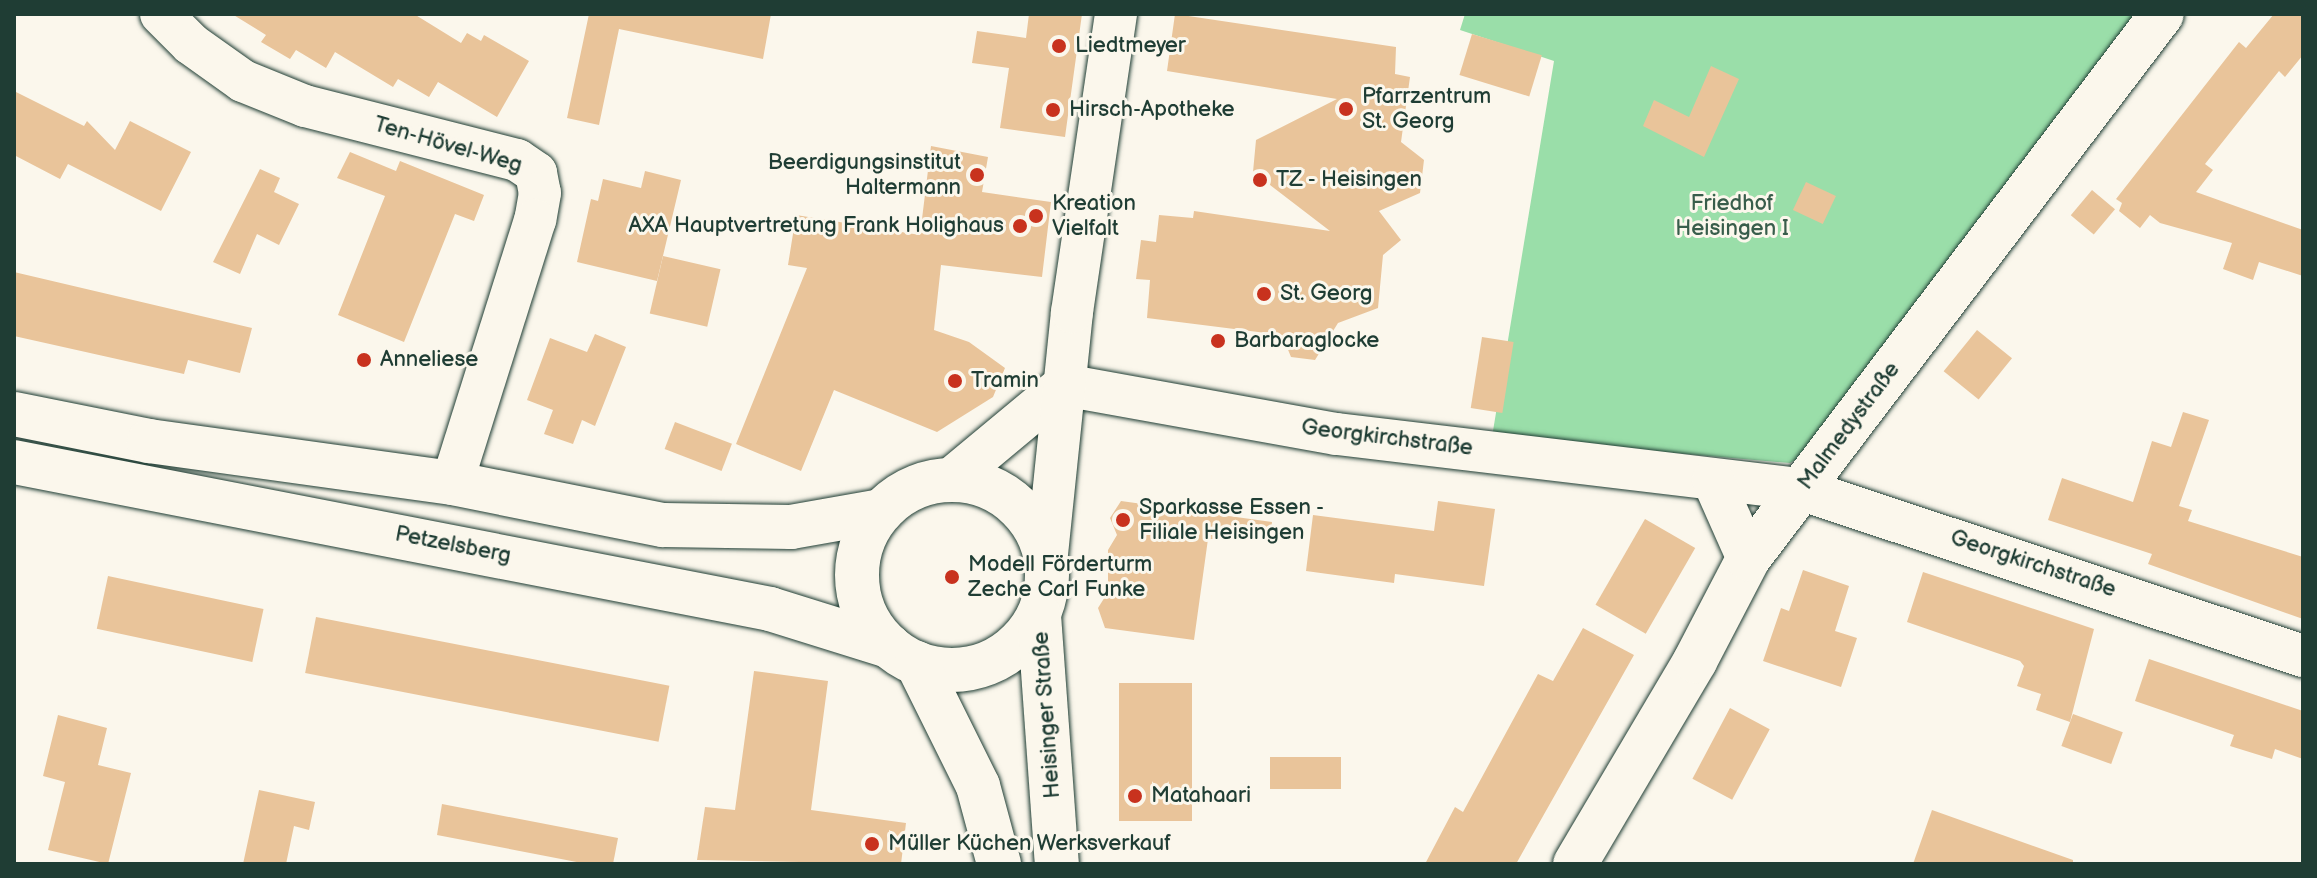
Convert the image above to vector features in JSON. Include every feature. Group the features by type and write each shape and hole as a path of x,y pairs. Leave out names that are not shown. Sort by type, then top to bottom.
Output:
{"main road":[{"name":"Malmedystraße","path":"1575,864 1695,661 1748,559 2162,14"},
{"path":"14,414 149,441 452,483 663,525 791,527 882,511"},
{"name":"Petzelsberg","path":"14,462 770,609 903,655"},
{"path":"999,864 978,786 903,655 866,616 857,580 863,543 882,511 912,488 950,480 988,487 1010,501 1029,519 1047,554 1039,615"},
{"name":"Heisinger Straße","path":"903,655 940,670 988,663 1018,644 1039,615"},
{"name":"Heisinger Straße","path":"1039,615 1057,864"}],"street":[{"name":"Ten-Hövel-Weg","path":"161,14 191,44 243,81 305,106 517,160 536,173 540,193 535,220 452,483"},
{"path":"1047,554 1064,385 1116,14"},
{"path":"950,480 1064,385"},
{"name":"Georgkirchstraße","path":"1064,385 1337,434 1800,489 2303,656"},
{"path":"1713,480 1748,559"}],"green space":[{"name":"Friedhof Heisingen I","path":"1465,14 2139,14 1802,456 1790,463 1492,437 1554,61 1460,30"}],"building":[{"path":"232,14 414,14 461,43 467,33 481,41 484,35 529,61 497,117 438,82 429,97 398,79 393,87 335,52 326,68 296,50 290,59 261,42 266,35"},
{"path":"589,14 771,14 763,59 619,29 599,125 567,118"},
{"path":"1029,14 1082,14 1065,137 1000,128 1009,68 972,63 977,31 1026,38"},
{"path":"1175,14 1396,47 1395,74 1410,77 1401,142 1424,160 1420,193 1379,211 1401,240 1383,255 1378,308 1338,323 1315,360 1291,357 1282,335 1147,318 1150,280 1136,279 1141,240 1156,242 1159,215 1193,218 1194,211 1330,231 1253,172 1256,140 1337,99 1167,71"},
{"path":"2274,14 2303,14 2303,55 2285,77 2279,71 2205,164 2213,170 2196,192 2303,230 2303,276 2259,262 2253,280 2223,269 2232,243 2160,223 2150,215 2140,228 2119,211 2122,203 2116,199 2239,42 2246,48"},
{"path":"1472,34 1542,55 1529,96 1459,75"},
{"path":"1711,66 1739,79 1704,157 1643,126 1654,100 1689,117"},
{"path":"14,91 84,126 87,121 115,150 130,121 191,152 161,211 68,164 60,179 14,155"},
{"path":"931,146 988,157 982,192 1051,202 1042,277 941,265 934,330 969,342 1005,368 993,397 937,432 834,390 801,471 736,444 807,268 788,265 796,215 920,235"},
{"path":"350,152 396,171 400,161 484,195 474,221 455,214 404,342 338,315 385,196 337,178"},
{"path":"260,169 280,178 274,192 299,204 279,245 257,234 240,274 213,262"},
{"path":"645,171 681,180 657,281 577,262 591,199 598,201 603,179 641,188"},
{"path":"1806,182 1836,196 1823,224 1793,210"},
{"path":"2092,190 2115,209 2094,235 2071,215"},
{"path":"663,256 720,269 707,327 650,313"},
{"path":"14,272 252,328 240,373 188,360 184,374 14,336"},
{"path":"1977,330 2012,358 1979,400 1944,371"},
{"path":"595,334 626,347 595,426 582,420 573,444 544,434 553,410 527,400 550,338 587,352"},
{"path":"1482,337 1514,342 1502,413 1471,408"},
{"path":"2183,412 2209,420 2179,506 2192,510 2188,521 2303,557 2303,619 2148,564 2152,554 2048,520 2062,478 2133,502 2152,441 2171,447"},
{"path":"675,422 732,444 722,471 665,449"},
{"path":"1121,501 1272,522 1270,540 1208,539 1194,640 1105,628 1098,608 1108,592 1108,550 1117,535 1110,518"},
{"path":"1438,501 1495,509 1484,586 1395,574 1394,583 1306,571 1313,515 1434,531"},
{"path":"1645,519 1695,548 1646,634 1596,605"},
{"path":"1803,570 1849,586 1835,631 1857,638 1841,687 1763,661 1781,608 1789,611"},
{"path":"1923,572 2094,629 2070,722 2036,710 2041,694 2017,686 2024,666 2020,661 1907,622"},
{"path":"108,576 264,609 252,662 97,629"},
{"path":"316,617 669,686 659,742 305,673"},
{"path":"1583,628 1634,655 1516,864 1425,864 1455,807 1463,812 1538,674 1553,681"},
{"path":"2149,659 2303,711 2303,759 2275,749 2272,759 2230,746 2234,735 2135,701"},
{"path":"754,671 828,681 811,810 906,823 901,864 697,860 705,807 735,810"},
{"path":"1119,683 1192,683 1192,821 1119,821"},
{"path":"1730,708 1770,729 1732,800 1692,779"},
{"path":"2073,714 2123,732 2111,764 2061,746"},
{"path":"58,715 107,728 98,765 131,773 108,864 48,850 65,782 43,776"},
{"path":"1270,757 1341,757 1341,789 1270,789"},
{"path":"259,790 315,802 309,830 294,826 286,864 243,864"},
{"path":"442,804 618,838 613,864 587,864 437,835"},
{"path":"1932,810 2073,860 2073,864 1913,864"}],"place":[{"name":"Liedtmeyer","path":"1059,46"},
{"name":"Pfarrzentrum St. Georg","path":"1346,109"},
{"name":"Hirsch-Apotheke","path":"1053,110"},
{"name":"Beerdigungsinstitut Haltermann","path":"977,175"},
{"name":"TZ - Heisingen","path":"1260,180"},
{"name":"Kreation Vielfalt","path":"1036,216"},
{"name":"AXA Hauptvertretung Frank Holighaus","path":"1020,226"},
{"name":"St. Georg","path":"1264,294"},
{"name":"Barbaraglocke","path":"1218,341"},
{"name":"Anneliese","path":"364,360"},
{"name":"Tramin","path":"955,381"},
{"name":"Sparkasse Essen - Filiale Heisingen","path":"1123,520"},
{"name":"Modell Förderturm Zeche Carl Funke","path":"952,577"},
{"name":"Matahaari","path":"1135,796"},
{"name":"Müller Küchen Werksverkauf","path":"872,844"}]}
